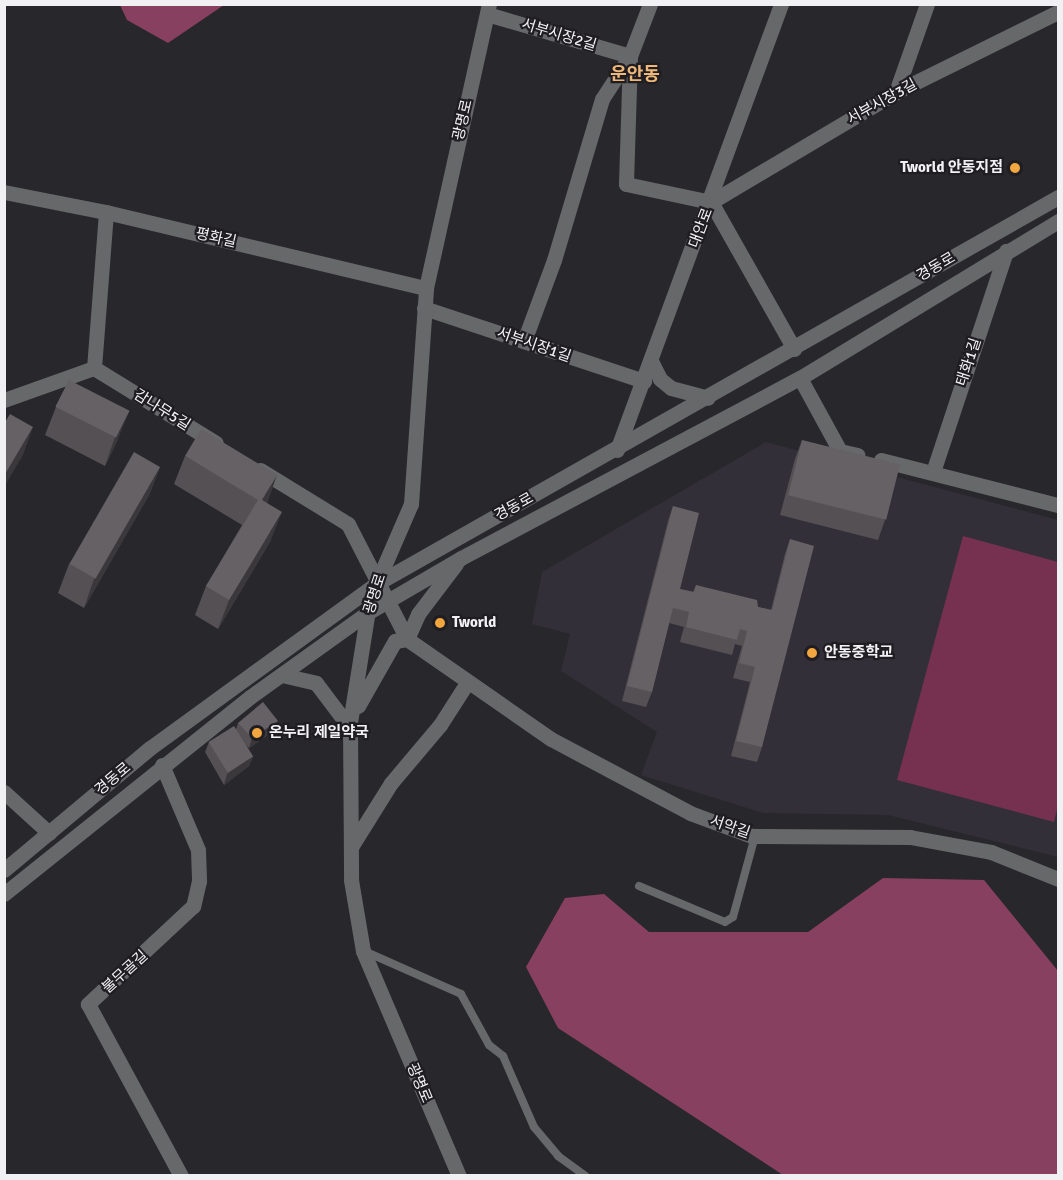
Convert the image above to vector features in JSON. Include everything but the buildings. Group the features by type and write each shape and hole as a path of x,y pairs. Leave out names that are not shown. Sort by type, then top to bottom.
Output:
{"street":[{"path":"524,341 554,260 602,99 630,56 650,4"},
{"name":"대안로","path":"617,450 711,202 782,4"},
{"path":"896,92 927,4"},
{"name":"서부시장2길","path":"488,9 630,56"},
{"name":"광명로","path":"459,1176 363,951 351,880 350,725 367,613 376,584 411,504 426,288 488,9"},
{"name":"서부시장3길","path":"711,202 896,92 1059,12"},
{"path":"630,56 626,184 711,202 794,349"},
{"name":"평화길","path":"4,192 106,212 426,288"},
{"name":"경동로","path":"4,870 150,748 376,584 617,450 1059,196"},
{"path":"4,400 94,368 106,212"},
{"name":"경동로","path":"4,894 162,765 387,600 461,558 800,378 1006,251 1059,221"},
{"name":"태화1길","path":"933,472 1006,251"},
{"name":"서부시장1길","path":"424,308 644,381"},
{"path":"651,361 660,380 671,388 708,398"},
{"name":"감나무5길","path":"94,368 226,449"},
{"path":"800,378 840,451 933,472 1059,505"},
{"path":"246,462 348,524 376,584"},
{"path":"282,675 316,683 350,725 395,641 407,639 418,614 461,558"},
{"name":"서악길","path":"376,584 407,639 467,683 551,739 690,813 754,836 910,837 992,852 1059,879"},
{"path":"351,847 391,783 440,725 467,683"},
{"name":"불무골길","path":"162,765 198,850 199,881 193,906 88,1004 181,1176"},
{"path":"4,792 49,834"}],"lane":[{"path":"639,886 725,922 733,917 754,836"},
{"path":"363,951 461,994 489,1045 503,1056 514,1089 534,1127 558,1156 586,1176"}],"shaded area":[{"path":"120,5 224,5 168,43 127,20"},
{"name":"안동중학교","path":"766,442 1058,520 1058,857 888,815 763,813 641,775 657,732 561,671 570,634 532,624 542,572"},
{"path":"963,536 1058,562 1058,805 1054,822 897,780"},
{"path":"883,878 984,880 1058,971 1058,1175 783,1175 558,1028 526,967 565,898 604,894 649,932 808,932"}],"place":[{"name":"Tworld 안동지점","path":"1015,168"},
{"name":"Tworld","path":"440,623"},
{"name":"안동중학교","path":"812,653"},
{"name":"온누리 제일약국","path":"257,733"}],"district":[{"name":"운안동","path":"635,74"}]}
